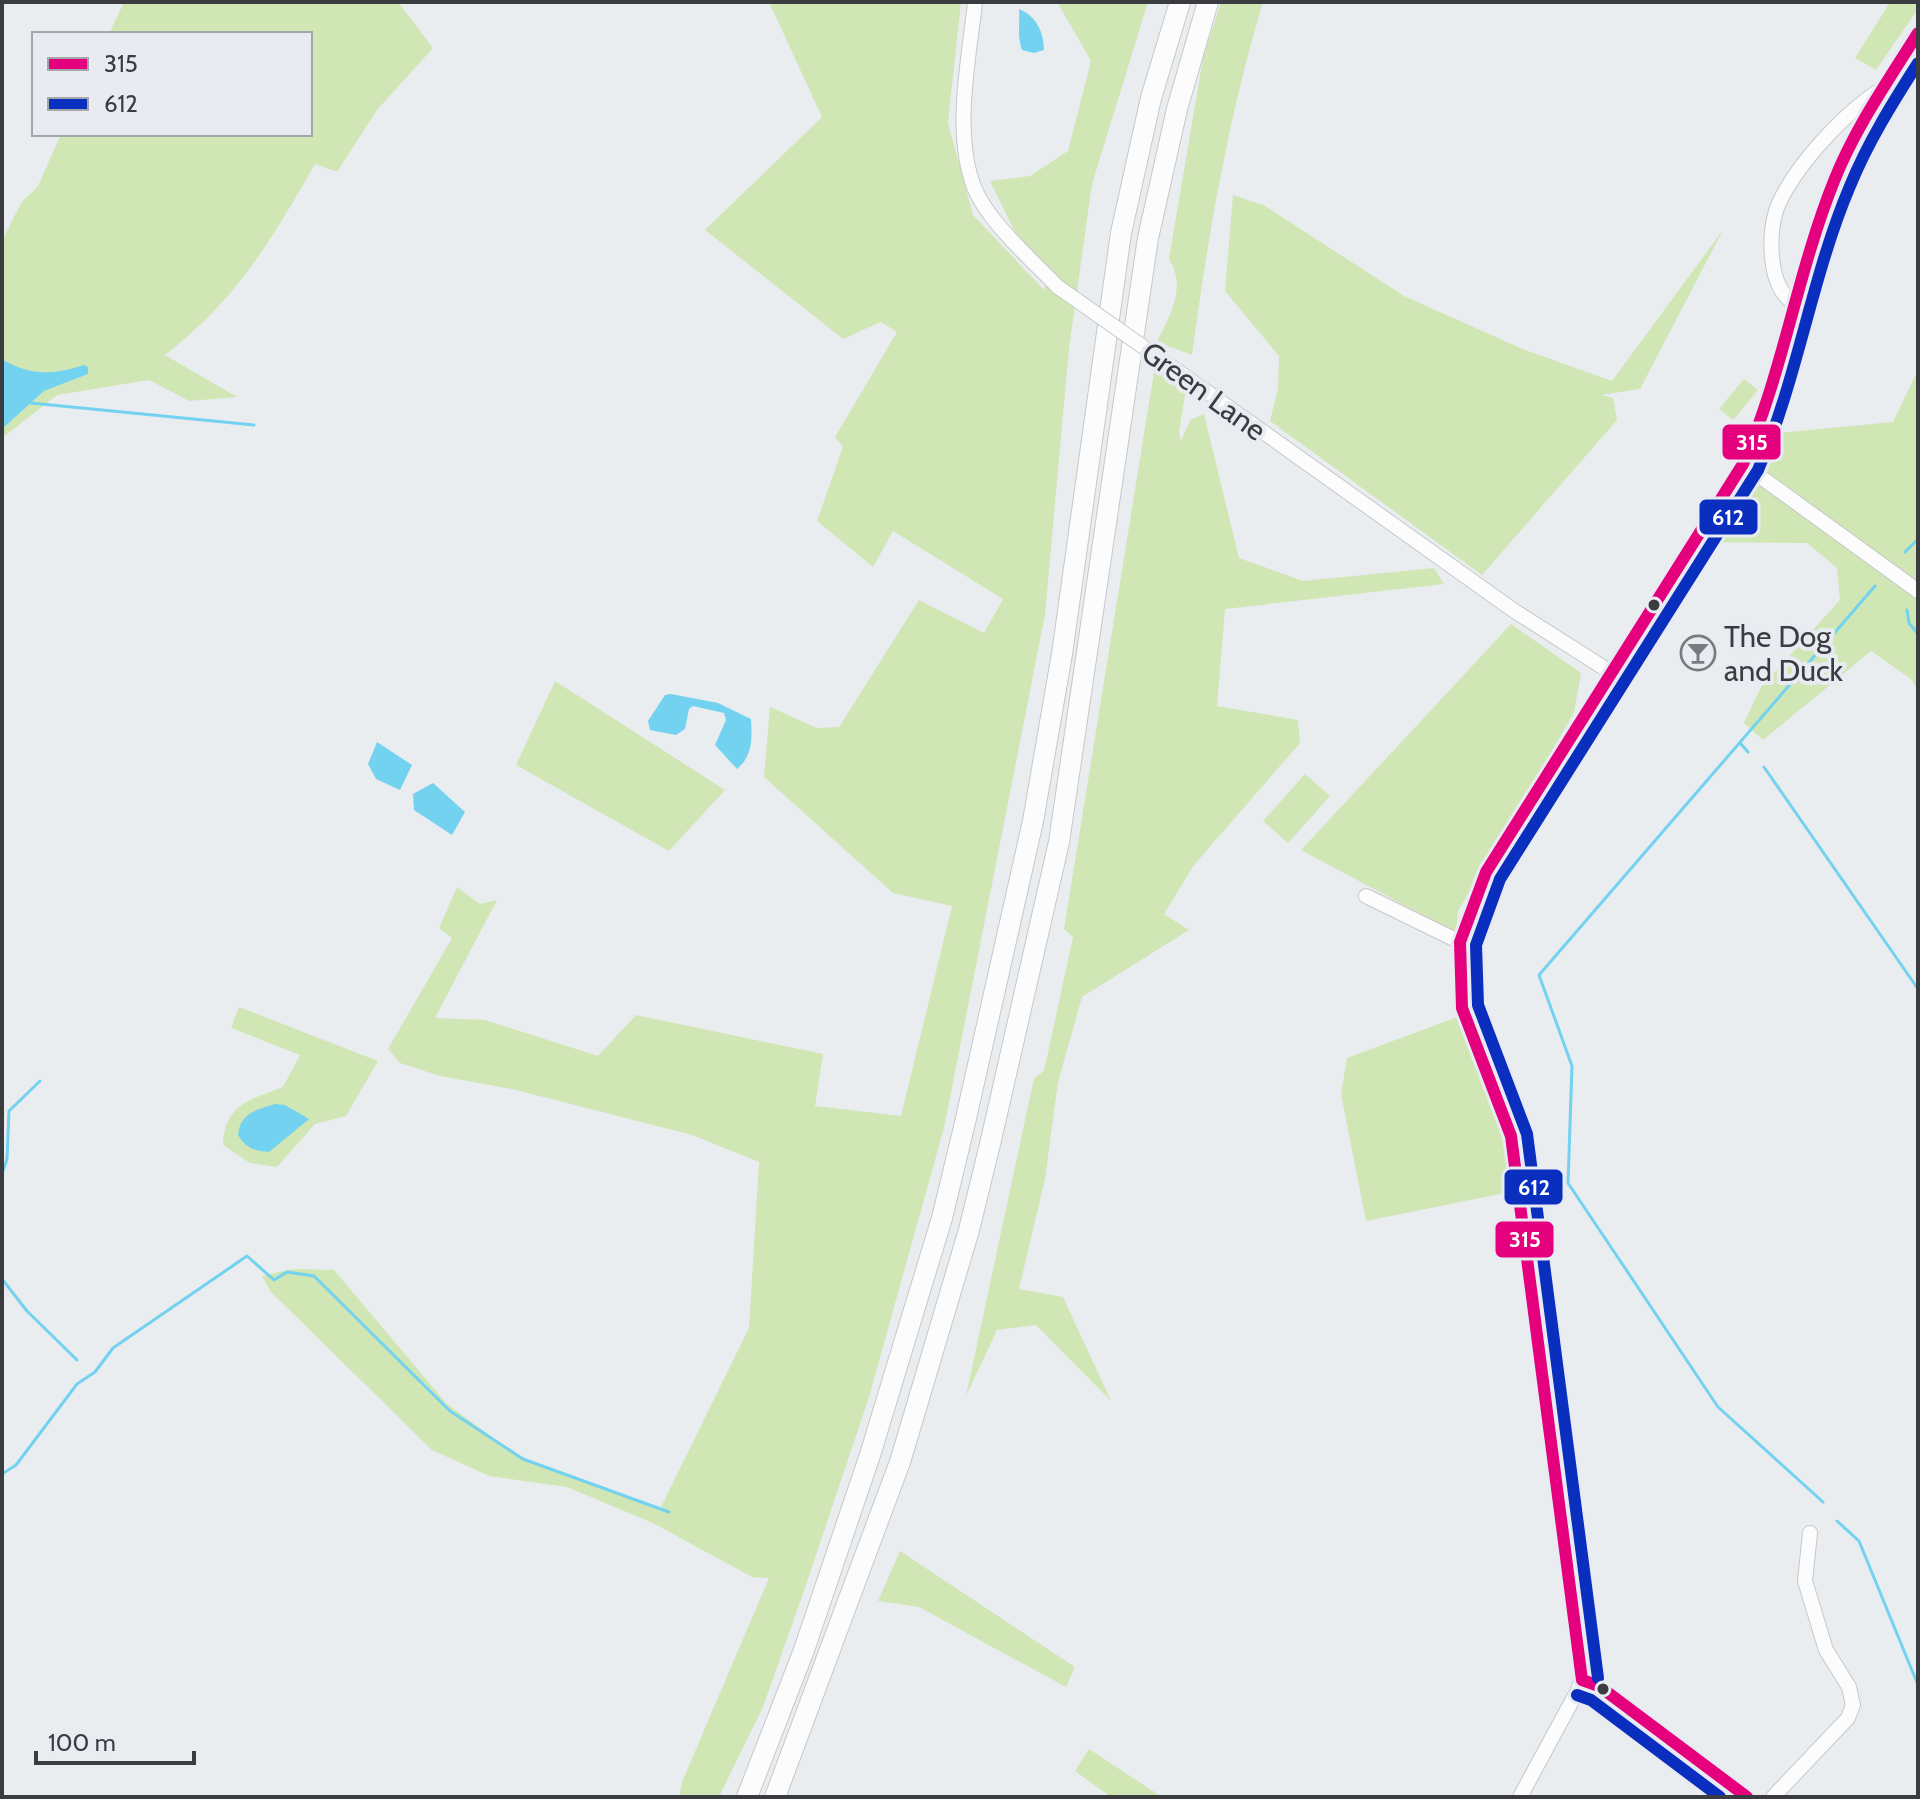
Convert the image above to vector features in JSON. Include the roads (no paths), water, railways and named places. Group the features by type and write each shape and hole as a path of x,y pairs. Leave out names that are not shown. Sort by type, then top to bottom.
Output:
{"highway":[{"path":"747,1797 804,1650 870,1455 942,1218 957,1158 1033,821 1062,654 1121,233 1151,98 1180,2"},
{"path":"775,1797 900,1462 969,1230 991,1140 1059,842 1148,238 1177,109 1208,2"}],"street":[{"name":"Green Lane","path":"975,2 962,121 974,188 1007,235 1058,287 1513,610 1612,673"},
{"path":"1520,1797 1582,1680 1511,1136 1462,1008 1460,942 1486,872 1743,464 1757,435 1834,182 1883,88 1918,33"},
{"path":"1797,306 1781,292 1770,252 1779,204 1807,162 1855,106 1883,88"},
{"path":"1743,464 1918,591"},
{"path":"1366,896 1460,942"},
{"path":"1773,1797 1839,1728 1853,1705 1849,1687 1826,1650 1805,1581 1810,1533"},
{"path":"1582,1680 1599,1686 1747,1797"}],"water":[{"path":"1019,9 1038,25 1044,50 1034,53 1022,50"},
{"path":"2,359 22,369 42,372 84,365 88,367 88,374 44,391 2,429"},
{"path":"665,695 718,703 751,719 749,752 737,769 715,745 726,720 724,713 693,706 689,709 685,729 676,735 650,730 648,721"},
{"path":"377,742 412,765 400,790 376,779 368,764"},
{"path":"433,783 465,812 452,835 414,810 413,794"},
{"path":"285,1105 309,1119 269,1152 251,1148 238,1135 242,1122 261,1108"}],"waterway":[{"path":"31,403 254,425"},
{"path":"1905,552 1918,539"},
{"path":"1823,1502 1718,1407 1568,1183 1572,1066 1539,975 1875,586"},
{"path":"1907,610 1909,623 1918,634"},
{"path":"1625,673 1660,616"},
{"path":"1544,813 1620,682"},
{"path":"1741,744 1748,752"},
{"path":"1764,767 1918,989"},
{"path":"2,1174 7,1159 9,1111 40,1081"},
{"path":"2,1474 16,1465 77,1384 95,1372 113,1348 247,1256 274,1280 287,1272 314,1276 450,1411 523,1459 669,1512"},
{"path":"2,1279 27,1311 77,1360"},
{"path":"1837,1521 1859,1541 1918,1685"}],"place":[{"name":"The Dog and Duck","path":"1698,653"}]}
